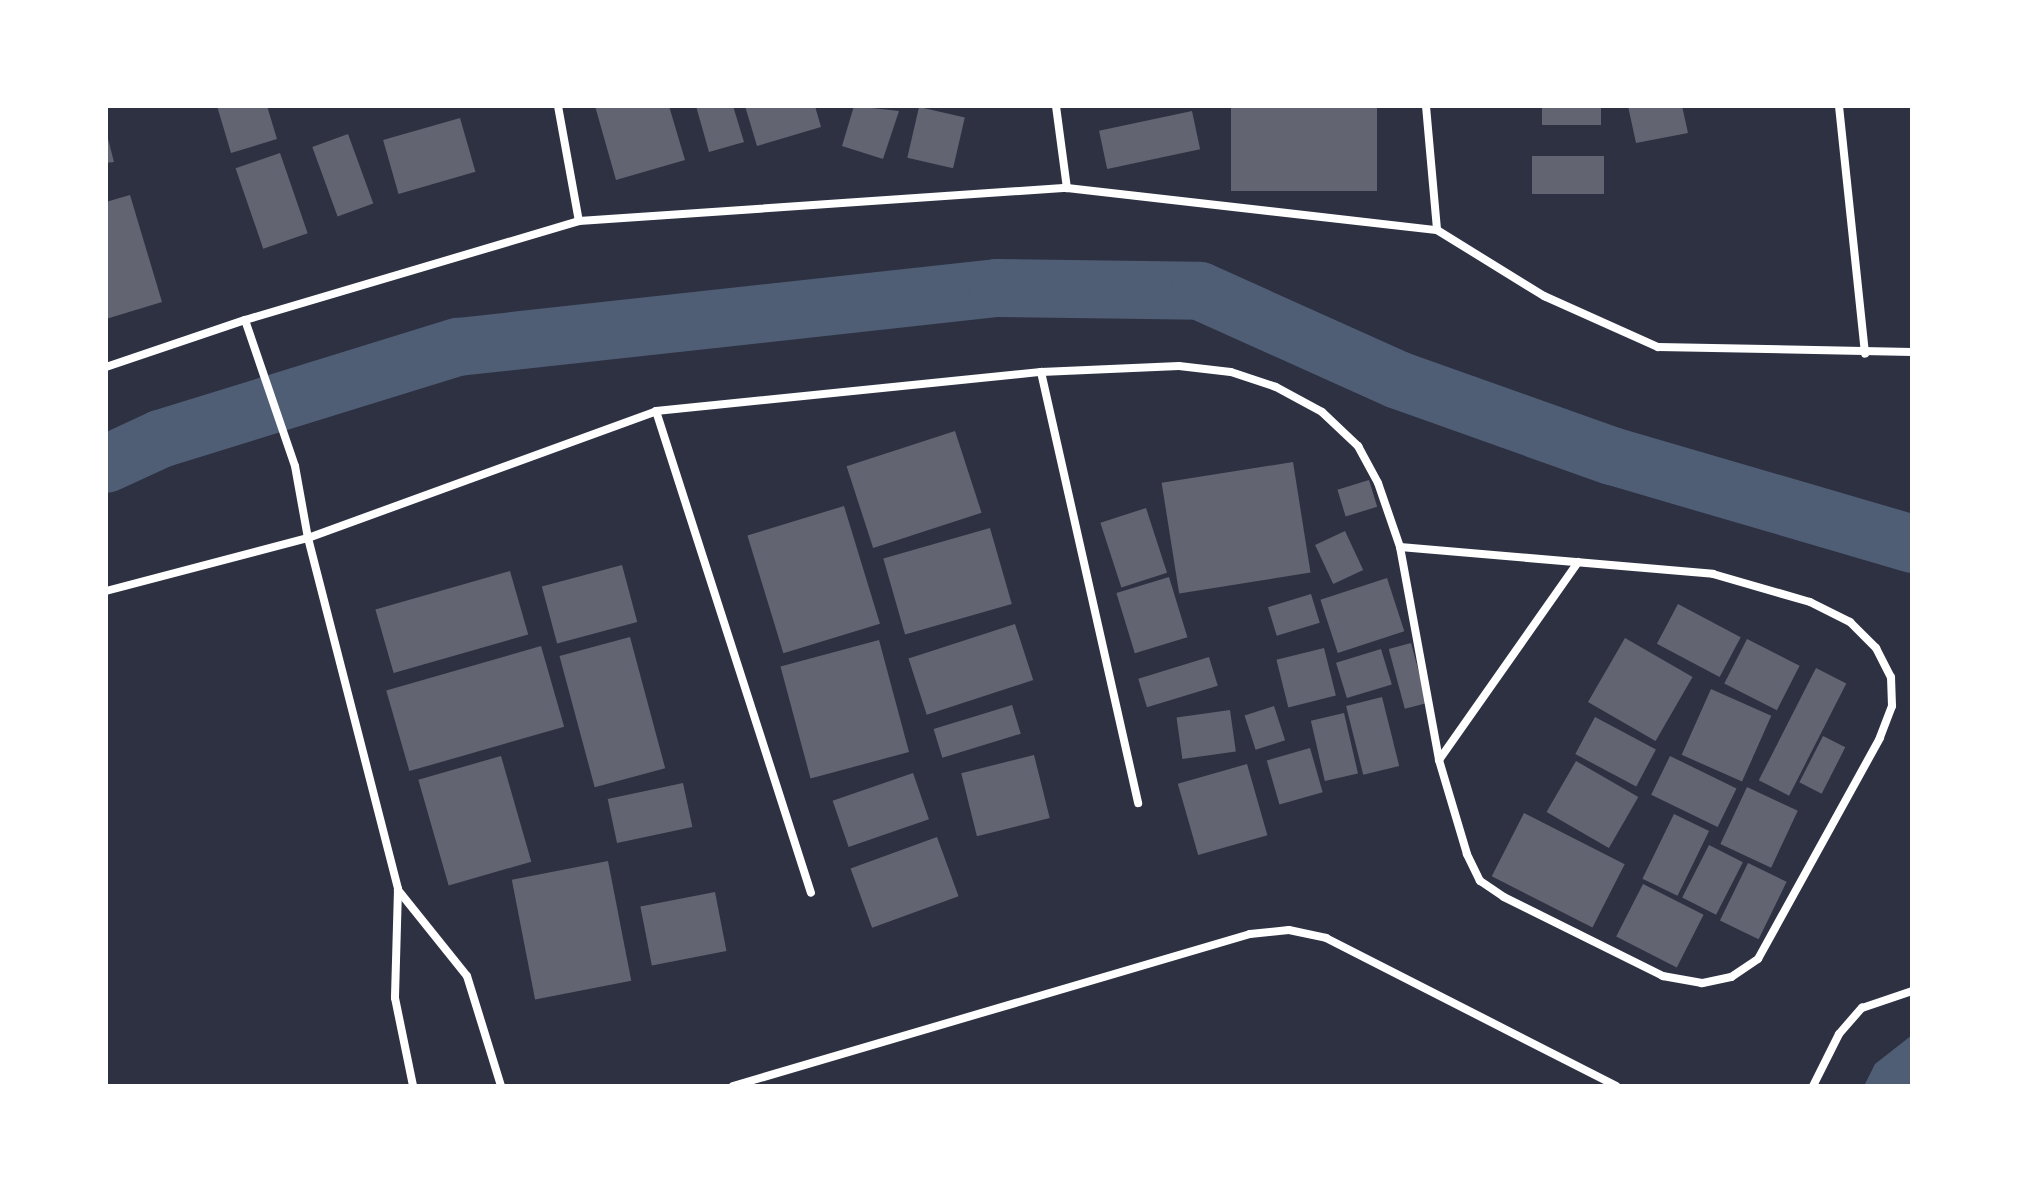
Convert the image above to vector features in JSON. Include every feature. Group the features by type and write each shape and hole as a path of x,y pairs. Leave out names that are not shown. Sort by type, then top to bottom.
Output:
{"street":[{"path":"558,106 579,221"},
{"path":"1056,106 1067,188"},
{"path":"1426,106 1437,230"},
{"path":"1839,106 1865,354"},
{"path":"106,367 245,320 579,221 1067,188 1437,230 1544,296 1658,347 1865,354 1912,352"},
{"path":"245,320 295,466 308,538 398,889 395,998 413,1086"},
{"path":"106,591 308,538 656,411 1041,372 1179,366 1231,372 1276,387 1322,412 1358,446 1400,547 1439,760 1467,854 1480,881 1504,897 1663,976 1702,983 1731,977 1758,959 1880,738 1892,706 1891,677 1876,648 1850,622 1810,602 1713,574 1400,547"},
{"path":"1041,372 1138,803"},
{"path":"656,411 811,893"},
{"path":"1439,760 1578,562"},
{"path":"398,889 467,976 501,1086"},
{"path":"733,1086 1250,934 1289,930 1326,938 1616,1086"},
{"path":"1813,1086 1839,1034 1862,1008 1912,991"}],"water":[{"path":"1912,1035 1912,1086 1864,1086 1875,1064"}],"building":[{"path":"217,106 267,106 277,139 231,153"},
{"path":"595,106 669,106 685,160 616,180"},
{"path":"696,106 733,106 744,142 709,152"},
{"path":"745,106 815,106 821,127 757,146"},
{"path":"854,106 899,111 883,159 842,146"},
{"path":"1231,106 1377,106 1377,191 1231,191"},
{"path":"1542,106 1601,106 1601,125 1542,125"},
{"path":"1628,106 1682,106 1688,133 1636,143"},
{"path":"919,107 965,118 953,168 907,158"},
{"path":"1192,111 1200,149 1107,169 1099,131"},
{"path":"460,118 475,172 399,194 383,140"},
{"path":"106,131 114,162 106,163"},
{"path":"348,134 373,204 338,217 312,147"},
{"path":"280,153 308,233 263,249 236,168"},
{"path":"1532,156 1604,156 1604,194 1532,194"},
{"path":"130,195 162,302 106,319 106,202"},
{"path":"955,431 982,513 873,548 847,466"},
{"path":"1293,462 1311,573 1179,593 1162,483"},
{"path":"1369,480 1377,507 1346,516 1337,490"},
{"path":"844,506 880,624 783,653 747,536"},
{"path":"1146,508 1167,573 1121,588 1100,523"},
{"path":"990,528 1012,604 905,635 883,559"},
{"path":"1345,531 1363,570 1333,584 1315,545"},
{"path":"622,565 637,622 557,643 542,586"},
{"path":"510,571 528,634 394,673 375,610"},
{"path":"1169,577 1187,637 1135,653 1116,593"},
{"path":"1387,578 1404,631 1338,653 1320,600"},
{"path":"1311,594 1320,623 1277,636 1268,607"},
{"path":"1678,604 1741,637 1720,677 1657,644"},
{"path":"1015,624 1033,680 927,715 908,659"},
{"path":"630,637 665,768 595,787 559,656"},
{"path":"1625,638 1693,677 1656,741 1588,702"},
{"path":"1747,639 1800,666 1777,710 1724,684"},
{"path":"879,640 909,752 810,778 780,666"},
{"path":"1411,643 1427,703 1405,709 1389,649"},
{"path":"541,646 564,727 409,771 386,690"},
{"path":"1324,648 1336,696 1288,707 1276,660"},
{"path":"1381,649 1392,684 1347,698 1336,663"},
{"path":"1209,657 1218,686 1147,707 1138,679"},
{"path":"1816,668 1846,683 1789,796 1759,780"},
{"path":"1711,689 1771,716 1742,782 1682,755"},
{"path":"1382,697 1399,766 1363,775 1346,706"},
{"path":"1012,705 1021,734 942,758 934,729"},
{"path":"1274,706 1285,740 1256,750 1245,716"},
{"path":"1230,710 1236,752 1182,759 1177,718"},
{"path":"1344,713 1358,773 1325,781 1311,721"},
{"path":"1595,717 1656,749 1636,786 1575,754"},
{"path":"1823,736 1845,747 1822,794 1799,782"},
{"path":"1310,748 1323,792 1279,805 1267,760"},
{"path":"1034,755 1050,818 977,836 961,773"},
{"path":"501,756 531,862 449,885 418,780"},
{"path":"1670,756 1737,788 1718,827 1651,795"},
{"path":"1576,761 1638,797 1609,848 1546,812"},
{"path":"1247,764 1267,835 1198,855 1178,784"},
{"path":"913,773 929,819 849,847 833,801"},
{"path":"683,783 692,827 617,843 608,799"},
{"path":"1747,787 1798,811 1771,868 1720,844"},
{"path":"1524,813 1625,864 1592,928 1492,876"},
{"path":"1674,814 1709,831 1677,896 1642,879"},
{"path":"937,837 959,896 872,928 851,868"},
{"path":"1709,845 1743,862 1716,915 1682,898"},
{"path":"608,861 631,981 535,999 512,880"},
{"path":"1748,863 1787,882 1759,939 1720,921"},
{"path":"1643,884 1704,915 1677,967 1616,937"},
{"path":"715,892 726,951 652,965 640,907"}],"waterway":[{"path":"106,464 160,439 458,347 997,288 1200,291 1398,380 1612,456 1912,544"}]}
